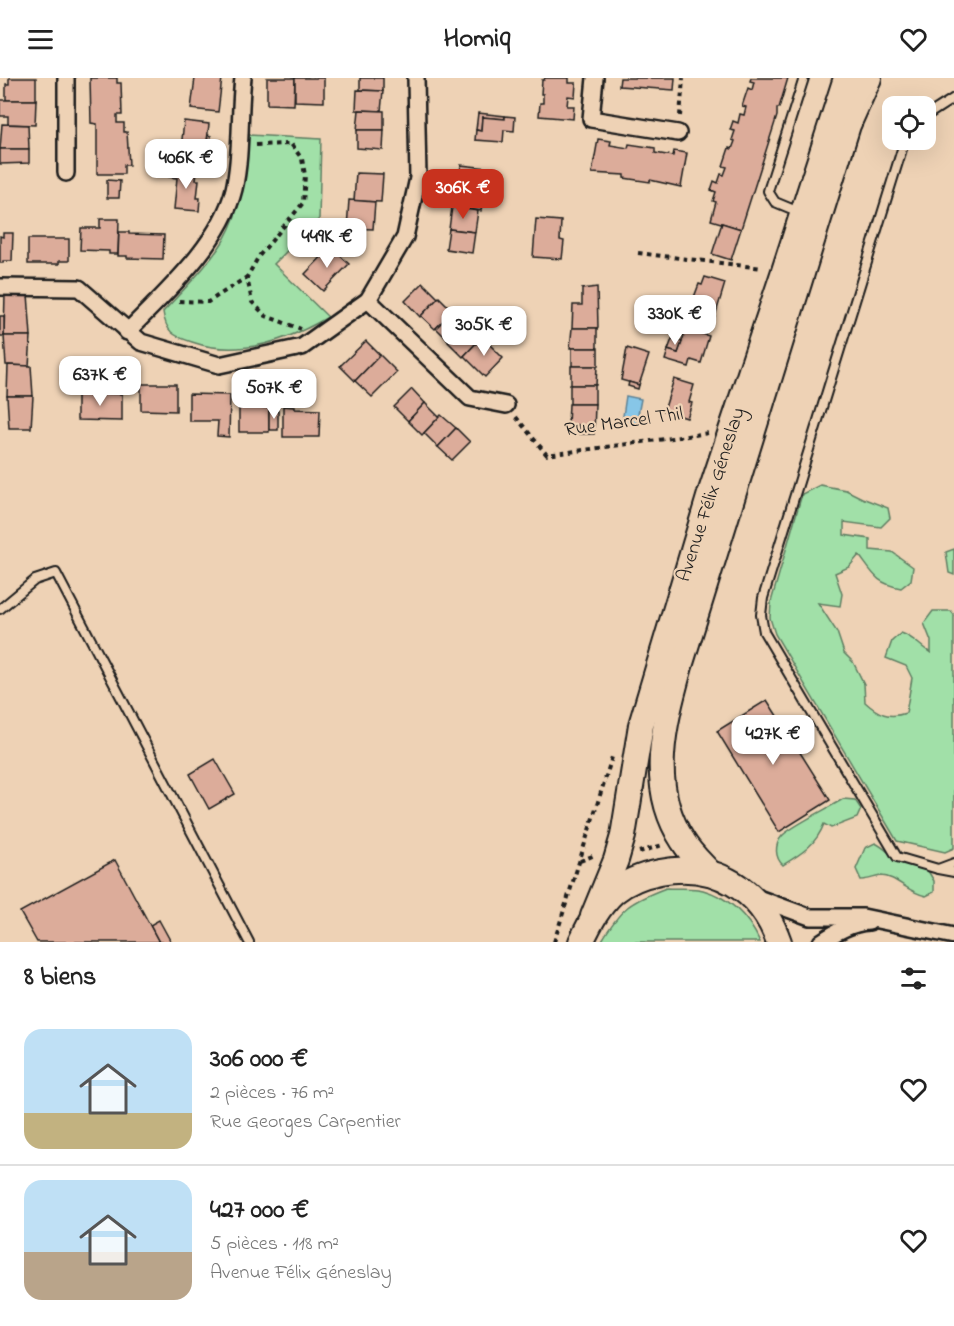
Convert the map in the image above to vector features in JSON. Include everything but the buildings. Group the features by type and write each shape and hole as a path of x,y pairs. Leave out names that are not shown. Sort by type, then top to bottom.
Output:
{"main road":[{"name":"Avenue Félix Géneslay","path":"593,916 616,860 623,836 641,724 710,494 846,78"},
{"name":"Avenue Félix Géneslay","path":"711,873 683,842 665,804 660,763 665,729 680,666 848,124 869,78"},
{"path":"581,942 593,916 615,891 645,875 677,868 711,873 733,882 752,896 772,923 779,942"}],"street":[{"path":"66,78 66,173"},
{"path":"128,332 207,244 225,215 234,187 243,78"},
{"path":"0,287 79,288 141,342 219,364 302,347 368,300 405,237 418,178 416,78"},
{"path":"595,78 591,118 678,132"},
{"path":"368,300 470,398 506,405"},
{"path":"752,896 810,917 862,917 954,936"},
{"path":"821,942 854,925 878,921"}],"lane":[{"path":"803,214 775,202 768,191 804,78"},
{"path":"936,110 954,98"},
{"path":"902,150 762,598 761,615 764,632 897,857 954,872"},
{"path":"0,609 35,580 57,573 249,942"},
{"path":"938,869 954,863"}],"path":[{"path":"678,132 683,78"},
{"path":"161,297 186,302 208,302 246,278 259,256 303,203 305,175 302,159 291,144 238,145"},
{"path":"638,253 784,271"},
{"path":"246,278 252,302 266,316 319,335"},
{"name":"Rue Marcel Thil","path":"506,405 548,455 732,430"},
{"path":"554,942 579,861"}],"green space":[{"path":"249,135 321,139 319,219 274,264 328,317 279,340 244,347 209,347 175,335 168,329 163,312 211,259 230,228 242,189"},
{"path":"820,485 846,490 888,508 890,518 881,527 844,522 844,535 870,539 870,550 892,552 913,567 911,580 901,588 881,581 859,555 849,567 835,573 842,594 840,606 818,603 837,632 844,653 853,662 864,684 865,702 874,710 884,714 894,716 906,713 912,678 906,666 886,658 892,641 901,633 931,653 931,641 924,623 933,611 951,611 954,615 954,848 945,852 897,841 775,634 770,618 771,602 802,494"},
{"path":"954,549 954,575 949,573 946,552"},
{"path":"843,799 855,800 861,809 857,818 831,828 824,824 817,838 802,853 783,865 776,851 782,836"},
{"path":"875,843 902,862 927,869 934,881 934,892 926,896 919,894 892,879 881,876 861,880 856,869 865,848"},
{"path":"666,888 699,889 722,898 745,917 760,942 601,942 614,921 634,902"}],"water":[{"path":"626,396 641,399 636,425 622,423"}]}
